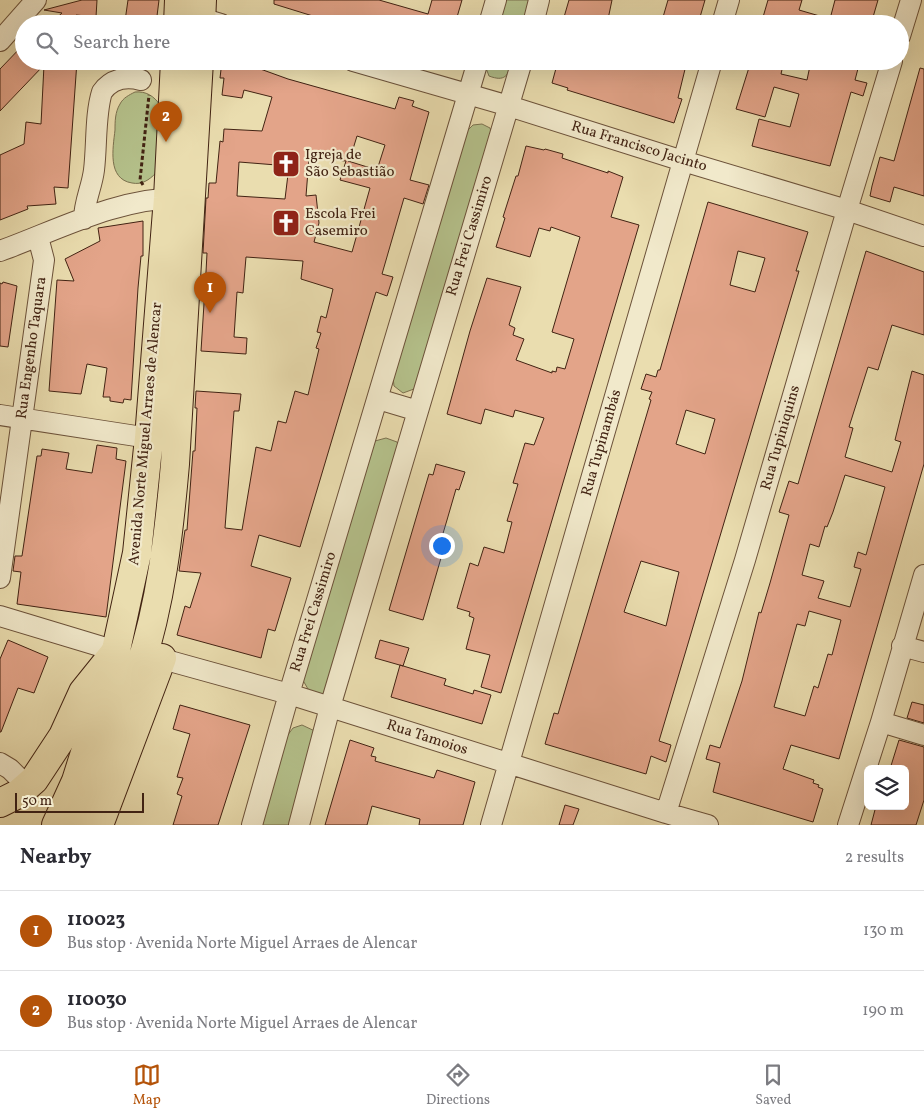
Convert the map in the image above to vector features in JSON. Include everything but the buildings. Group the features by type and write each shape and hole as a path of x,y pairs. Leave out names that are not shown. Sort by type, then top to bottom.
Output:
{"main road":[{"path":"179,0 196,15"},
{"name":"Avenida Norte Miguel Arraes de Alencar","path":"76,825 148,661 170,522 175,464 180,198 175,70"},
{"name":"Avenida Norte Miguel Arraes de Alencar","path":"56,825 76,781 114,658 137,553 149,438 198,70"},
{"path":"0,803 18,794 34,780 63,736 83,692 114,658"},
{"path":"99,825 148,661"}],"street":[{"path":"24,15 36,0"},
{"path":"492,15 496,0"},
{"path":"536,15 540,0"},
{"path":"725,15 729,0"},
{"path":"906,15 911,0"},
{"path":"0,41 15,25"},
{"name":"Rua Francisco Jacinto","path":"385,70 509,106 847,210 924,236"},
{"name":"Rua Frei Cassimiro","path":"252,825 289,694 476,70"},
{"name":"Rua Frei Cassimiro","path":"299,825 330,707 519,70"},
{"name":"Rua Tupinambás","path":"491,825 709,70"},
{"name":"Rua Tupiniquins","path":"666,813 748,551 889,70"},
{"path":"84,219 85,203 92,182 94,168 102,92 109,84 119,80 134,78 141,80"},
{"path":"0,251 130,203 180,198"},
{"name":"Rua Engenho Taquara","path":"0,578 44,260 38,237"},
{"path":"378,399 418,411"},
{"path":"0,415 149,438"},
{"path":"848,825 881,722 924,575"},
{"path":"0,616 114,658"},
{"path":"902,646 924,652"},
{"name":"Rua Tamoios","path":"148,661 289,694 708,825"},
{"path":"881,722 924,735"},
{"path":"0,763 10,769 27,786"}],"green space":[{"path":"505,0 531,0 527,15 501,15"},
{"path":"487,70 509,70 502,78 489,76"},
{"path":"135,92 143,92 149,95 160,105 156,173 151,178 139,183 132,183 119,176 113,162 117,110 123,100"},
{"path":"482,124 490,128 492,135 419,380 414,389 403,393 394,386 393,377 466,132 473,125"},
{"path":"386,438 397,442 401,449 330,693 320,698 308,689 301,677 371,446 375,441"},
{"path":"302,725 319,733 290,825 262,825 287,736 293,728"}],"place":[{"name":"110030","path":"166,142"},
{"name":"Igreja de São Sebastião","path":"286,164"},
{"name":"Escola Frei Casemiro","path":"286,223"},
{"name":"110023","path":"210,313"}]}
